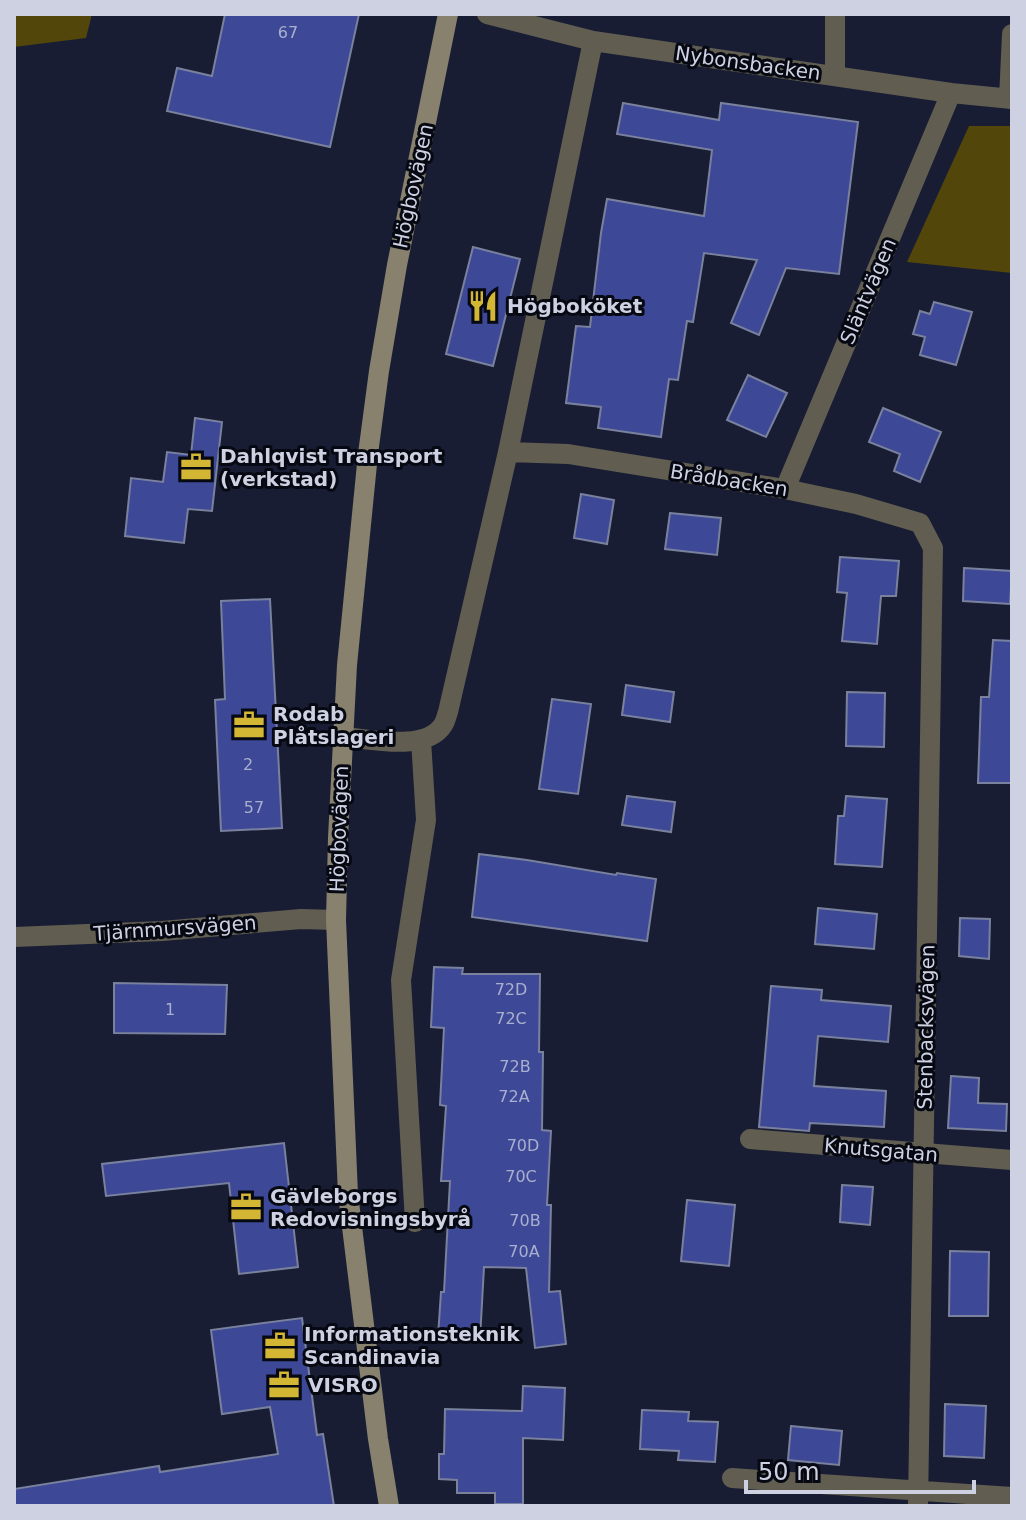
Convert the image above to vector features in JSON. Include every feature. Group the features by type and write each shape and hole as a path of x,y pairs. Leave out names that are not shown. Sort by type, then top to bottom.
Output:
{"main road":[{"name":"Högbovägen","path":"389,1506 348,1194 336,920 338,838 348,650 379,371 397,265 448,14"}],"street":[{"name":"Nybonsbacken","path":"487,14 593,41 1010,99"},
{"path":"835,14 835,76"},
{"path":"1010,99 1012,34"},
{"path":"344,737 406,742 421,740 443,725 448,712 508,452 593,41"},
{"name":"Släntvägen","path":"785,489 951,93"},
{"name":"Brådbacken","path":"508,452 568,454 785,489 856,504 920,523 933,548"},
{"name":"Stenbacksvägen","path":"919,1499 933,548"},
{"path":"415,1222 401,980 426,820 421,740"},
{"name":"Tjärnmursvägen","path":"14,937 162,931 301,919 336,920"},
{"name":"Knutsgatan","path":"750,1139 1012,1160"},
{"path":"732,1478 919,1499 1012,1497"}],"shaded area":[{"path":"14,14 92,14 86,38 14,47"},
{"path":"969,126 1012,126 1012,273 907,262"}],"building":[{"path":"225,14 359,14 330,147 167,111 177,68 212,76"},
{"path":"623,103 719,120 721,103 858,122 839,274 786,268 759,335 731,323 757,260 704,253 693,322 687,321 678,380 669,379 661,437 598,428 601,407 566,403 576,326 590,327 607,199 704,216 712,150 617,134"},
{"name":"Högboköket","path":"473,247 520,259 493,366 446,354"},
{"path":"934,302 972,312 956,365 920,355 925,337 913,334 920,311 930,314"},
{"path":"748,375 787,393 766,437 727,420"},
{"path":"883,408 941,432 920,482 894,471 900,454 869,442"},
{"path":"195,418 222,422 212,511 188,509 184,543 125,536 131,478 163,482 167,452 191,455"},
{"path":"581,494 614,500 607,544 574,538"},
{"path":"670,513 721,518 717,555 665,549"},
{"path":"840,557 899,561 896,596 881,596 877,644 842,641 847,593 837,592"},
{"path":"964,568 1012,571 1010,604 963,601"},
{"path":"270,599 282,828 221,831 215,700 225,699 221,601"},
{"path":"993,640 1012,641 1012,783 978,783 981,697 989,697"},
{"path":"626,685 674,692 670,722 622,715"},
{"path":"847,692 885,693 884,747 846,746"},
{"path":"552,699 591,704 578,794 539,789"},
{"path":"627,796 675,802 671,832 622,825"},
{"path":"846,796 887,799 882,867 835,864 838,816 844,816"},
{"path":"479,854 656,879 647,941 472,917"},
{"path":"818,908 877,914 874,949 815,944"},
{"path":"960,918 990,919 989,959 959,956"},
{"path":"434,967 463,968 462,974 540,974 542,1130 551,1131 547,1205 551,1205 549,1292 560,1291 566,1344 535,1348 526,1268 484,1267 480,1339 438,1337 441,1292 444,1292 450,1181 441,1181 446,1106 440,1105 444,1028 431,1027"},
{"path":"114,983 227,985 225,1034 114,1033"},
{"path":"771,986 822,990 821,1000 891,1006 888,1042 818,1036 814,1086 886,1091 884,1127 810,1123 809,1131 759,1127"},
{"path":"951,1076 979,1078 978,1103 1007,1104 1006,1131 948,1128"},
{"path":"284,1143 298,1267 239,1274 229,1183 106,1196 102,1164"},
{"path":"842,1185 873,1187 870,1225 840,1222"},
{"path":"687,1200 735,1205 729,1266 681,1261"},
{"path":"950,1251 989,1252 988,1316 949,1316"},
{"path":"302,1318 317,1435 323,1434 334,1506 14,1506 14,1489 159,1466 160,1472 278,1454 270,1407 222,1414 211,1330"},
{"path":"523,1386 565,1388 563,1440 523,1438 523,1504 495,1504 495,1493 457,1493 457,1480 439,1479 439,1454 444,1454 445,1409 522,1411"},
{"path":"945,1404 986,1406 984,1458 944,1456"},
{"path":"642,1410 689,1412 688,1421 718,1422 715,1462 678,1460 679,1451 640,1449"},
{"path":"791,1426 842,1431 839,1465 788,1460"}],"place":[{"name":"Högboköket","path":"483,306"},
{"name":"Dahlqvist Transport (verkstad)","path":"196,467"},
{"name":"Rodab Plåtslageri","path":"249,725"},
{"name":"Gävleborgs Redovisningsbyrå","path":"246,1207"},
{"name":"Informationsteknik Scandinavia","path":"280,1346"},
{"name":"VISRO","path":"284,1385"}]}
